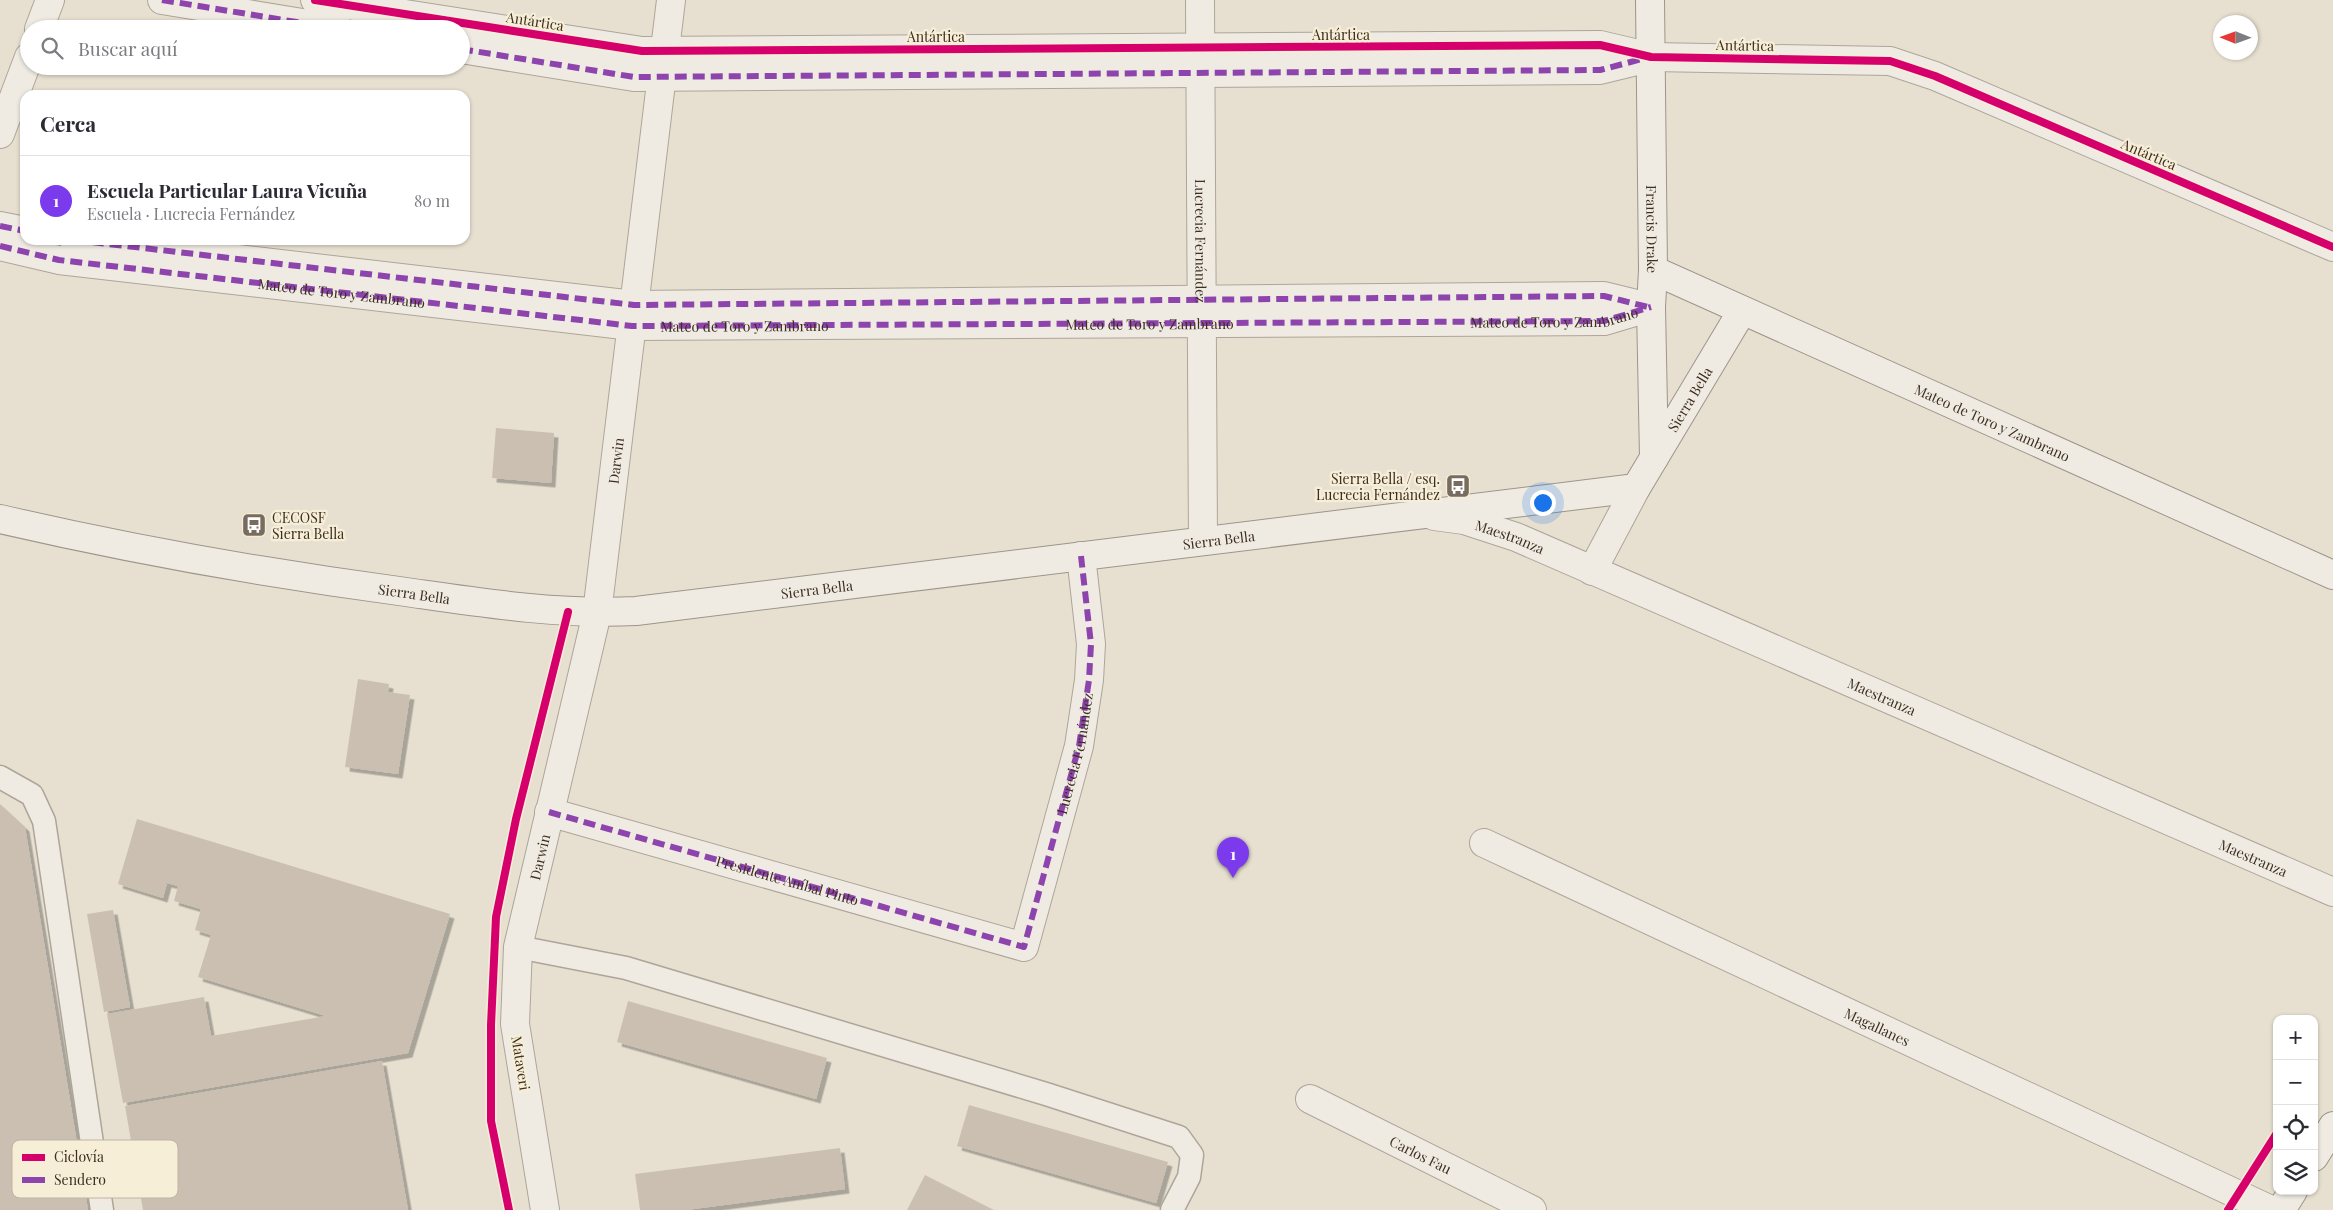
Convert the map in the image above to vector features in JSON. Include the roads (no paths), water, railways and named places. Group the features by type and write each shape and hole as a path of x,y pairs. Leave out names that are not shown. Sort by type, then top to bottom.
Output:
{"street":[{"path":"43,20 50,0"},
{"path":"162,0 284,20"},
{"name":"Antártica","path":"315,0 443,20"},
{"name":"Darwin","path":"525,915 575,713 597,613 671,0"},
{"name":"Lucrecia Fernández","path":"1200,0 1203,541"},
{"name":"Francis Drake","path":"1650,0 1653,270 1651,307 1654,458"},
{"name":"Antártica","path":"470,24 642,51 664,64"},
{"name":"Antártica","path":"470,50 634,77 664,64 1200,60 1600,46 1651,57 1868,59 1909,66 2333,247"},
{"path":"0,134 22,75"},
{"path":"0,226 20,230"},
{"name":"Mateo de Toro y Zambrano","path":"111,245 633,316"},
{"name":"Mateo de Toro y Zambrano","path":"0,246 60,260 633,316 1202,311 1604,296 1651,307"},
{"name":"Mateo de Toro y Zambrano","path":"1653,270 2333,575"},
{"name":"Sierra Bella","path":"1592,570 1636,488 1742,311"},
{"name":"Sierra Bella","path":"0,519 207,561 372,588 540,610 597,613 646,610 1636,488"},
{"name":"Maestranza","path":"1426,514 1464,520 1491,528 1592,570 2333,892"},
{"name":"Lucrecia Fernández","path":"1024,947 1079,746 1086,713 1091,644 1082,556"},
{"name":"Presidente Aníbal Pinto","path":"550,812 1024,947"},
{"name":"Magallanes","path":"1484,843 2271,1210"},
{"name":"Mataveri","path":"525,915 518,947 515,1024 544,1210"},
{"name":"Carlos Fau","path":"1310,1099 1532,1210"},
{"path":"2318,1150 2333,1126"},
{"path":"2281,1210 2290,1195"}],"lane":[{"path":"0,778 32,795 44,821 92,1140"},
{"path":"518,947 626,968 1046,1094 1179,1137 1192,1155 1190,1177 1172,1210"}],"place":[{"name":"Sierra Bella / esq. Lucrecia Fernández","path":"1458,486"},
{"name":"CECOSF Sierra Bella","path":"254,525"},
{"name":"Escuela Particular Laura Vicuña","path":"1233,878"}]}
